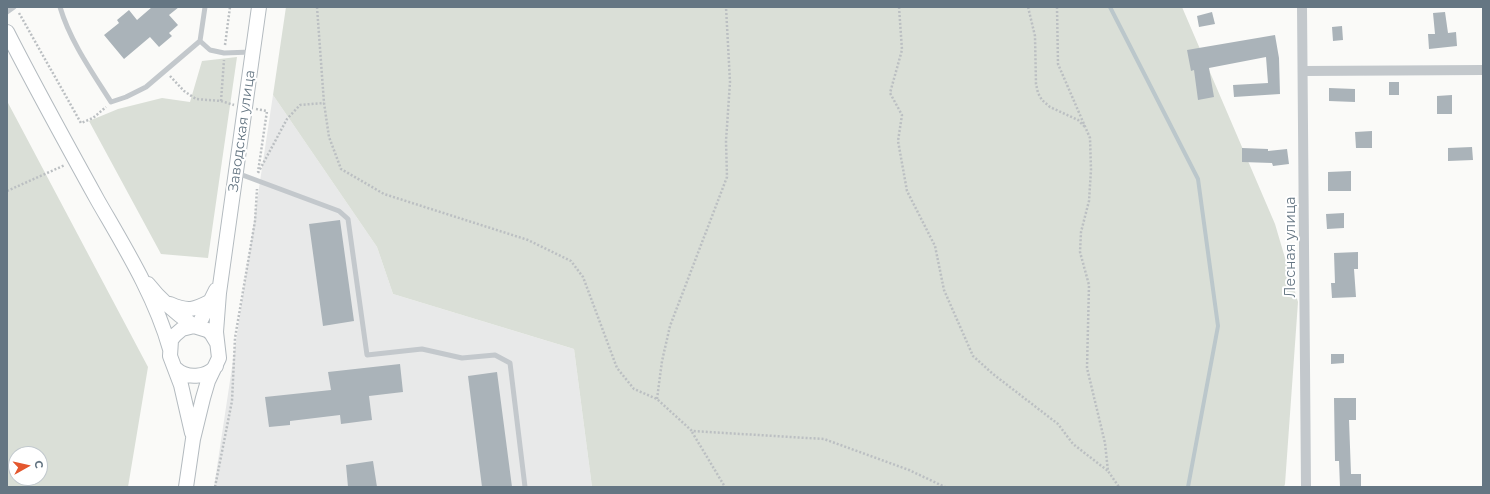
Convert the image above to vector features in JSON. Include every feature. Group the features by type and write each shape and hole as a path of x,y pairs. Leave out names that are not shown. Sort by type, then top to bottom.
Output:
{"main road":[{"name":"Заводская улица","path":"224,254 259,7"},
{"path":"7,32 136,268 164,330 170,349"},
{"path":"193,439 191,425 176,369 170,356 171,340 182,329 196,326 217,285 224,254"},
{"path":"186,487 193,439 208,381 219,358 216,332 224,254"},
{"path":"136,268 161,299 182,318 211,333 217,344"},
{"path":"161,299 186,310 196,309 210,301"},
{"path":"176,369 180,373 184,374 202,375 212,370 217,364"}],"street":[{"name":"Лесная улица","path":"1302,7 1304,71 1306,487"},
{"path":"1304,71 1483,70"}],"lane":[{"path":"7,12 15,7"},
{"path":"60,7 78,48 111,102 126,97 146,87 200,41 205,7"},
{"path":"200,41 210,50 224,53 253,52"},
{"path":"236,172 339,211 348,219 367,355 422,349 462,358 495,355 510,363 525,487"}],"path":[{"path":"15,7 81,123 102,112 111,102"},
{"path":"317,7 324,103 329,137 341,169 384,194 528,240 571,261 583,277 617,368 634,389 657,399 692,431 725,487"},
{"path":"657,399 662,361 670,326 727,177 726,141 730,82 726,7"},
{"path":"899,7 902,50 890,93 902,114 898,141 907,191 935,246 944,290 967,344 974,356 993,374 1058,424 1073,444 1108,471 1119,487"},
{"path":"1028,7 1035,36 1036,84 1038,93 1042,100 1050,107 1078,120 1087,129"},
{"path":"1057,7 1058,64 1090,138 1091,170 1088,201 1081,232 1080,252 1089,285 1088,368 1105,443 1108,471"},
{"path":"166,71 184,91 196,99 221,101"},
{"path":"215,487 232,401 235,338 255,221 257,176 287,119 300,105 324,103"},
{"path":"7,191 76,160"},
{"path":"692,431 824,439 909,470 945,487"}],"shaded area":[{"path":"286,7 1182,7 1275,224 1298,302 1284,487 592,487 574,349 393,294 377,247 273,95"},
{"path":"237,57 208,258 161,254 89,121 118,109 162,98 190,102 202,61"},
{"path":"273,95 377,247 393,294 574,349 592,487 214,487"},
{"path":"7,101 148,367 128,487 7,487"}],"building":[{"path":"152,7 179,7 169,15 178,25 169,33 172,36 159,47 150,37 124,59 104,35 119,23 117,20 129,10 137,20"},
{"path":"1212,12 1215,24 1199,27 1197,16"},
{"path":"1445,12 1448,33 1456,32 1457,46 1429,49 1428,34 1435,34 1433,13"},
{"path":"1342,26 1343,40 1333,41 1332,27"},
{"path":"1275,35 1279,58 1280,94 1234,97 1233,85 1268,83 1266,57 1209,68 1214,97 1198,100 1194,70 1191,71 1187,50"},
{"path":"1389,82 1399,82 1399,95 1389,95"},
{"path":"1329,88 1355,89 1355,102 1329,101"},
{"path":"1452,95 1452,114 1437,114 1437,96"},
{"path":"1372,131 1372,148 1356,148 1355,132"},
{"path":"1472,147 1473,160 1448,161 1448,148"},
{"path":"1242,148 1268,149 1268,151 1287,149 1289,164 1273,166 1272,163 1242,162"},
{"path":"1351,171 1351,191 1328,191 1328,172"},
{"path":"1344,213 1344,228 1327,229 1326,214"},
{"path":"340,220 354,321 323,326 309,224"},
{"path":"1358,252 1358,269 1354,269 1356,297 1332,298 1331,283 1335,283 1334,253"},
{"path":"1331,354 1344,354 1344,363 1331,364"},
{"path":"400,364 403,392 369,396 372,420 341,424 340,415 290,421 290,425 269,427 265,397 331,390 328,372"},
{"path":"497,372 512,487 482,487 468,376"},
{"path":"1334,398 1356,398 1356,420 1349,420 1351,474 1361,474 1361,487 1340,487 1339,461 1335,461"},
{"path":"373,461 377,487 348,487 346,465"}],"waterway":[{"path":"1110,7 1198,179 1218,326 1188,487"}]}
